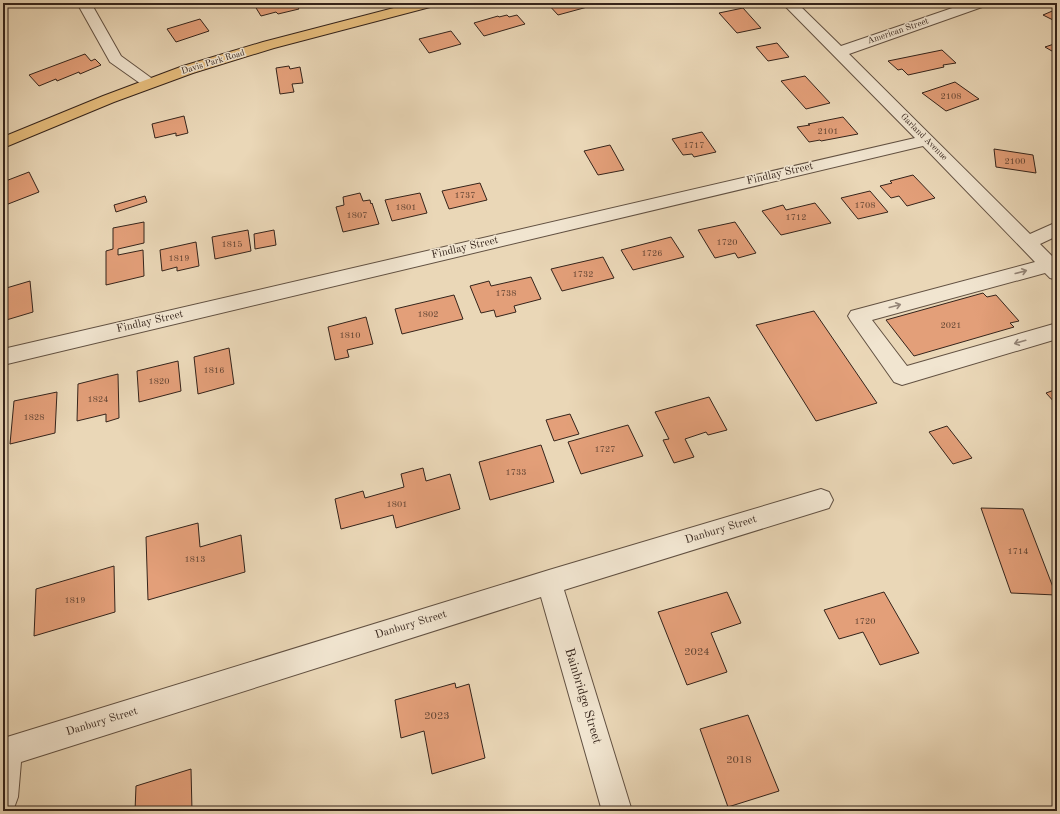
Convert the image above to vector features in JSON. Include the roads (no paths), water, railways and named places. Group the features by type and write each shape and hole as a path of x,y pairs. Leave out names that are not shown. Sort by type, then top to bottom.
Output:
{"main road":[{"name":"Davis Park Road","path":"3,143 149,83 216,61 286,41 429,3"}],"street":[{"path":"84,3 115,59 149,83"},
{"name":"Garland Avenue","path":"789,3 927,140 1053,269"},
{"name":"American Street","path":"839,52 980,3"},
{"name":"Findlay Street","path":"3,357 927,140"},
{"path":"1027,243 1057,228"},
{"path":"1053,269 858,316 902,376 1057,331"},
{"name":"Danbury Street","path":"5,752 549,582 821,500"},
{"name":"Bainbridge Street","path":"549,582 617,811"},
{"path":"3,797 5,752"}]}
